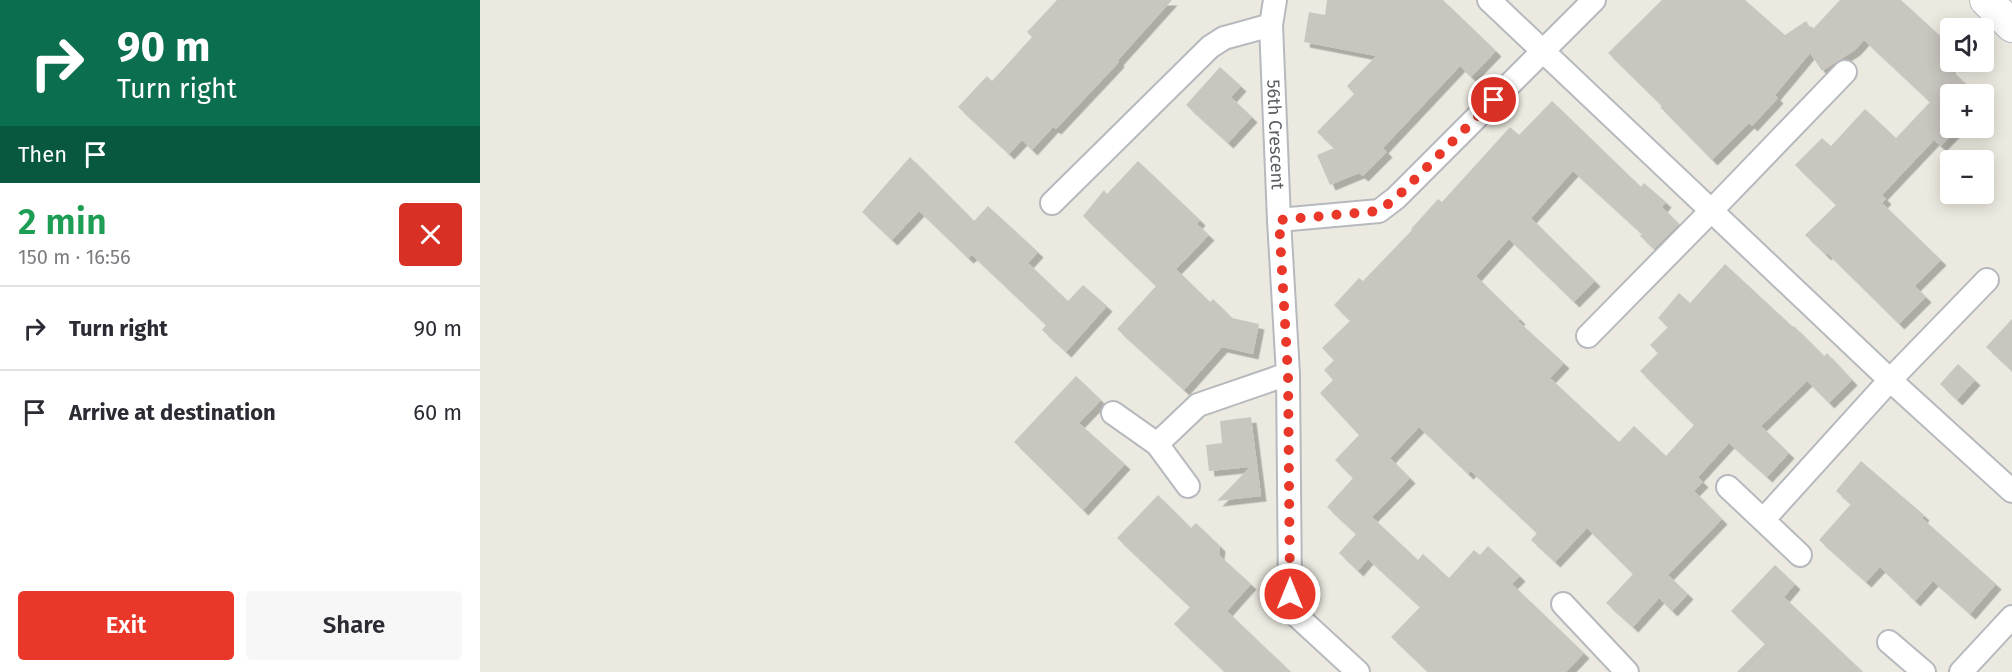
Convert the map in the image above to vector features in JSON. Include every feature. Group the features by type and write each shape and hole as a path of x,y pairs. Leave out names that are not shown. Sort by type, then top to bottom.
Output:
{"street":[{"name":"56th Crescent","path":"1275,0 1271,25 1288,374 1290,594 1296,615 1358,672"},
{"path":"1489,0 1890,380 2012,491"},
{"path":"1279,220 1379,211 1396,198 1594,0"},
{"path":"1986,0 2012,26"},
{"path":"1052,203 1210,47 1224,38 1271,25"},
{"path":"1588,336 1845,72"},
{"path":"1764,519 1890,380 1987,280"},
{"path":"1157,444 1198,405 1288,374"},
{"path":"1113,413 1157,444 1188,486"},
{"path":"1728,487 1800,555"},
{"path":"1563,604 1619,669"},
{"path":"1961,672 2012,617"},
{"path":"1889,642 1924,672"}],"building":[{"path":"1057,0 1172,0 1118,60 1119,62 1056,129 1053,127 1032,150 1022,140 1009,154 958,107 987,76 992,81 1032,37 1027,32"},
{"path":"1327,0 1443,0 1496,51 1471,77 1460,66 1383,148 1387,152 1363,176 1359,173 1330,185 1317,155 1334,148 1317,132 1354,94 1347,86 1376,56 1304,42 1309,12 1325,15"},
{"path":"1662,0 1745,0 1785,35 1806,21 1812,30 1840,0 1901,0 1940,36 1940,72 1953,72 1966,84 1940,84 1940,138 1949,138 1941,146 1934,140 1882,195 1886,199 1882,203 1941,260 1915,286 1926,297 1899,324 1827,253 1826,255 1805,235 1836,205 1795,165 1822,138 1831,146 1865,109 1896,138 1930,102 1864,40 1855,50 1822,71 1810,53 1775,95 1778,98 1752,126 1749,123 1712,160 1608,53"},
{"path":"1220,67 1241,86 1231,97 1252,117 1228,143 1186,105"},
{"path":"1552,101 1641,187 1644,183 1666,202 1662,207 1679,224 1654,249 1640,236 1642,234 1573,171 1531,218 1595,281 1574,302 1509,239 1476,276 1520,319 1518,321 1564,363 1550,378 1619,442 1634,426 1666,456 1694,425 1640,371 1658,353 1650,345 1668,327 1658,318 1679,293 1690,303 1725,264 1824,356 1827,353 1852,380 1829,403 1807,381 1761,426 1789,453 1767,477 1729,443 1698,477 1703,482 1694,491 1722,519 1668,575 1688,594 1672,611 1659,598 1633,627 1606,603 1633,574 1587,528 1555,562 1531,540 1537,533 1471,471 1468,474 1419,427 1390,458 1410,478 1372,517 1418,560 1423,554 1449,578 1474,550 1480,555 1488,546 1520,576 1512,584 1584,653 1566,672 1428,672 1391,637 1420,607 1368,559 1358,571 1339,553 1356,534 1327,507 1353,478 1335,460 1359,435 1320,393 1333,380 1324,370 1334,360 1322,348 1350,321 1334,305 1359,278 1363,281 1438,199 1442,202 1510,127 1519,135"},
{"path":"910,157 974,221 988,206 1038,252 1028,263 1068,301 1083,285 1107,306 1066,352 1042,330 1046,325 972,255 968,258 919,211 892,240 862,212"},
{"path":"1138,161 1200,220 1197,224 1209,235 1176,269 1210,302 1213,299 1232,318 1259,324 1253,354 1222,347 1184,390 1117,329 1156,286 1083,216 1104,190 1107,194"},
{"path":"2012,319 2012,371 1986,347"},
{"path":"1958,364 1975,380 1957,400 1940,384"},
{"path":"1076,376 1101,400 1079,423 1125,464 1083,510 1014,442"},
{"path":"1251,417 1261,496 1217,501 1250,467 1209,471 1206,445 1222,443 1220,421"},
{"path":"1861,461 1924,515 1922,518 1996,584 1970,614 1933,581 1915,601 1880,567 1866,582 1819,540 1851,504 1836,491"},
{"path":"1158,495 1191,528 1196,523 1220,546 1219,555 1251,584 1227,611 1291,672 1225,672 1174,624 1190,607 1117,538"},
{"path":"1775,565 1795,584 1784,597 1863,672 1737,672 1765,644 1731,611"}],"route":[{"path":"1290,594 1288,374 1279,220 1379,211 1396,198 1494,100"}]}
